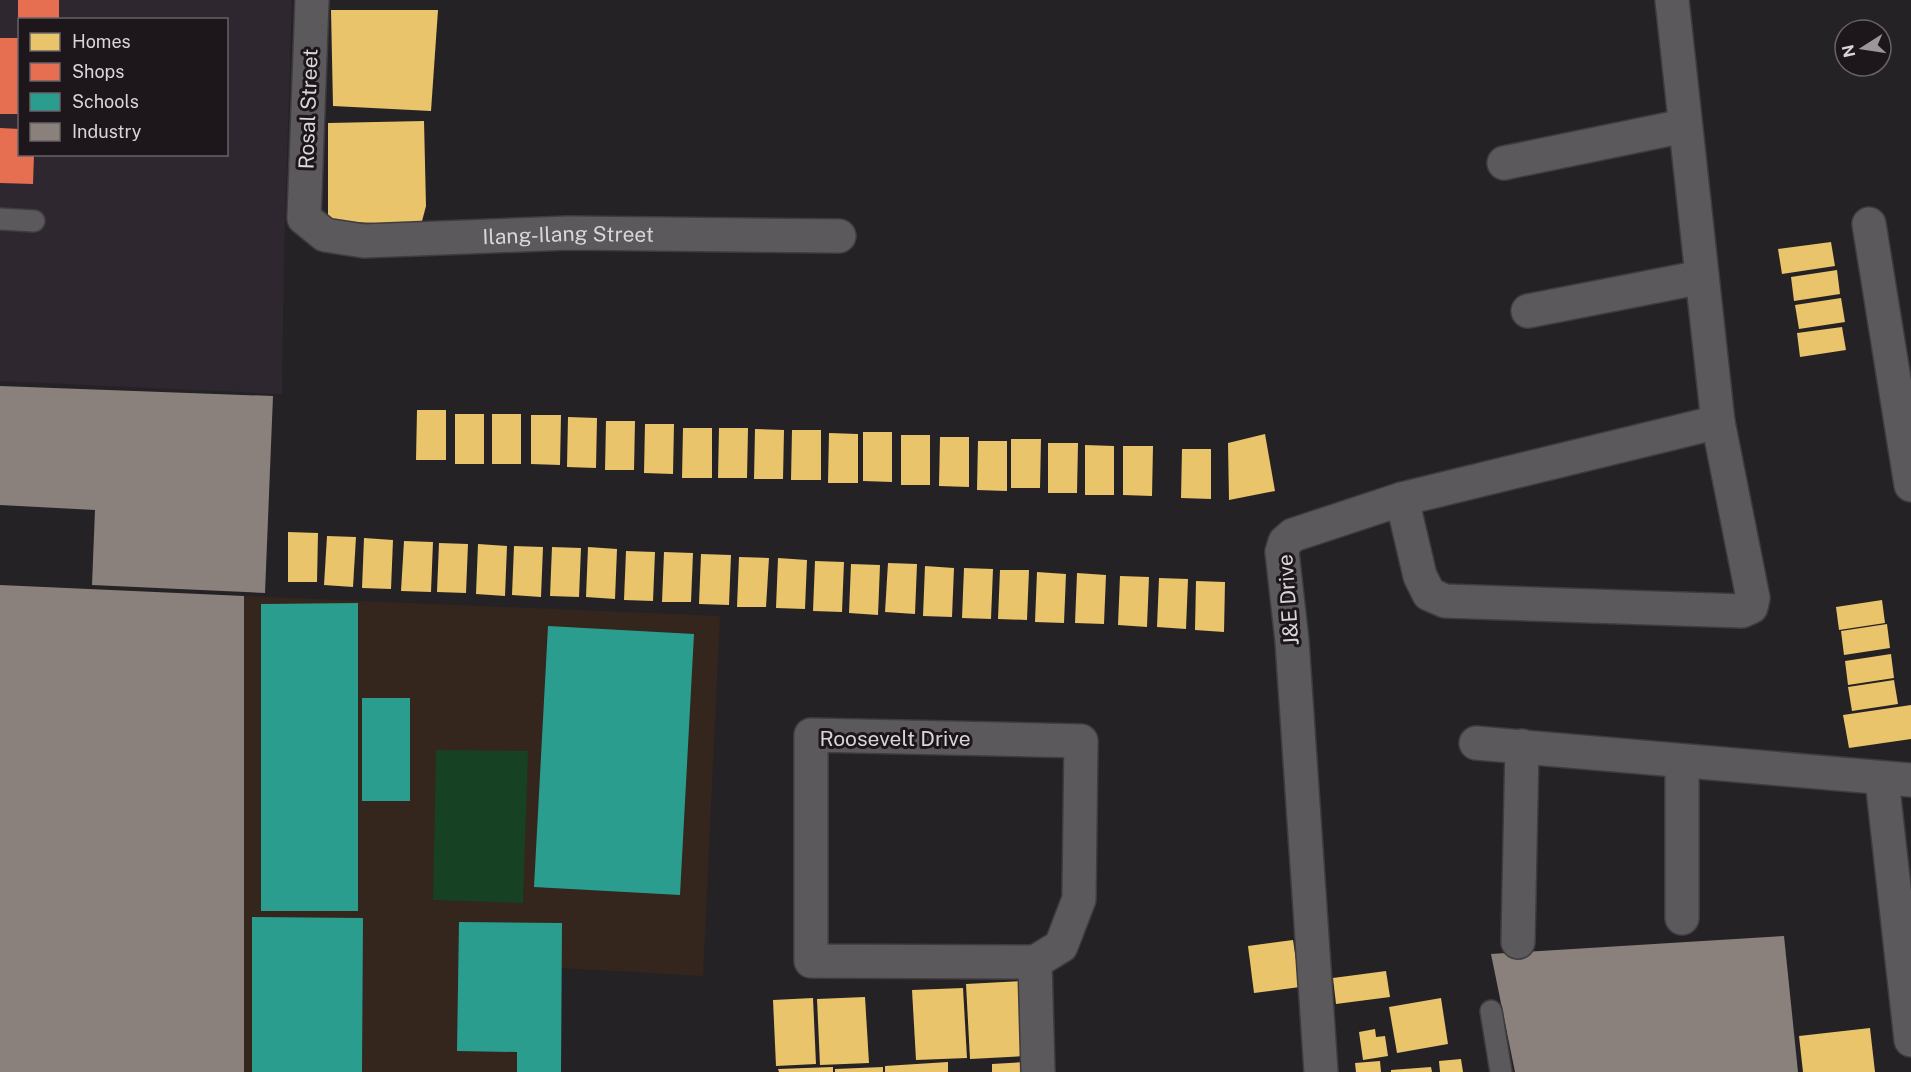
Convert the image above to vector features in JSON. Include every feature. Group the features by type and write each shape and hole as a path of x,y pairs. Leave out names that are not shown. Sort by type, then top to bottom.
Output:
{"street":[{"name":"Rosal Street","path":"304,218 312,0"},
{"path":"1402,499 1420,576 1429,594 1444,601 1742,611 1750,607 1753,598 1718,422 1672,0"},
{"path":"1504,163 1684,126"},
{"name":"Ilang-Ilang Street","path":"304,218 325,235 364,241 569,232 839,236"},
{"path":"1869,224 1911,485"},
{"path":"1528,311 1702,277"},
{"name":"J&E Drive","path":"1321,1072 1292,641 1282,552 1285,542 1293,535 1402,499 1718,422"},
{"name":"Roosevelt Drive","path":"811,735 1081,741 1080,899 1061,946 1035,962 811,961 811,735"},
{"path":"1476,743 1896,780 1911,1040"},
{"path":"1518,942 1522,747"},
{"path":"1682,761 1682,918"},
{"path":"1035,962 1038,1072"}],"lane":[{"path":"0,219 34,221"},
{"path":"1491,1011 1501,1072"}],"shaded area":[{"path":"0,0 292,0 282,394 0,381"},
{"path":"244,596 720,616 703,976 561,968 561,1072 244,1072"}],"green space":[{"path":"436,750 528,751 523,903 433,900"}],"building: Homes":[{"path":"331,10 438,10 431,111 333,106"},
{"path":"424,121 426,206 421,225 328,221 328,123"},
{"path":"1831,242 1835,266 1782,274 1778,249"},
{"path":"1837,270 1840,294 1794,301 1791,277"},
{"path":"1841,298 1845,322 1799,329 1795,305"},
{"path":"1842,327 1846,350 1800,357 1797,333"},
{"path":"417,410 446,410 446,460 416,460"},
{"path":"455,414 484,414 484,464 455,464"},
{"path":"492,414 521,414 521,464 492,464"},
{"path":"531,415 561,415 560,465 531,464"},
{"path":"568,417 597,418 596,468 567,467"},
{"path":"606,421 635,421 634,470 605,470"},
{"path":"645,424 674,424 673,474 644,473"},
{"path":"683,428 712,428 712,478 682,478"},
{"path":"719,428 748,428 747,478 718,478"},
{"path":"755,429 784,430 783,479 754,479"},
{"path":"792,430 821,430 821,480 791,480"},
{"path":"863,432 892,432 892,482 863,481"},
{"path":"829,433 858,434 858,483 828,483"},
{"path":"1265,434 1275,491 1229,500 1228,443"},
{"path":"901,435 930,435 930,485 901,485"},
{"path":"940,437 969,437 969,487 939,486"},
{"path":"1011,439 1041,439 1040,488 1011,488"},
{"path":"978,441 1007,441 1007,491 977,490"},
{"path":"1048,443 1078,443 1077,493 1048,493"},
{"path":"1085,445 1114,446 1114,495 1085,495"},
{"path":"1123,446 1153,446 1152,496 1123,495"},
{"path":"1182,449 1211,449 1211,499 1181,498"},
{"path":"288,532 318,533 317,582 288,582"},
{"path":"327,536 356,537 353,587 324,585"},
{"path":"364,538 393,540 391,589 362,588"},
{"path":"404,541 433,542 431,592 401,591"},
{"path":"439,543 468,544 466,593 437,592"},
{"path":"478,544 507,546 505,596 476,594"},
{"path":"514,546 543,547 541,597 512,595"},
{"path":"552,547 581,548 579,597 550,596"},
{"path":"588,547 617,549 615,599 586,597"},
{"path":"626,551 655,552 653,601 624,600"},
{"path":"664,552 693,553 691,602 662,602"},
{"path":"701,554 731,555 729,605 699,604"},
{"path":"739,557 769,558 766,607 737,607"},
{"path":"778,558 807,560 805,609 776,608"},
{"path":"815,561 844,562 842,612 813,611"},
{"path":"888,563 917,564 915,614 885,612"},
{"path":"851,564 880,565 878,615 849,613"},
{"path":"925,566 954,568 952,617 923,616"},
{"path":"964,568 993,569 991,619 962,618"},
{"path":"1000,570 1029,570 1027,620 998,619"},
{"path":"1037,572 1066,574 1064,623 1035,622"},
{"path":"1077,573 1106,575 1104,624 1075,623"},
{"path":"1120,576 1149,577 1147,627 1118,625"},
{"path":"1159,578 1188,579 1186,629 1157,627"},
{"path":"1196,581 1225,582 1224,632 1195,630"},
{"path":"1882,600 1885,623 1839,630 1836,607"},
{"path":"1887,624 1890,648 1844,655 1841,631"},
{"path":"1891,654 1894,678 1848,685 1845,661"},
{"path":"1894,680 1898,704 1852,711 1848,687"},
{"path":"1911,705 1911,739 1849,748 1843,715"},
{"path":"1293,940 1300,987 1254,993 1248,946"},
{"path":"1386,971 1390,997 1336,1004 1333,978"},
{"path":"1022,981 1026,1056 970,1059 966,984"},
{"path":"963,988 967,1058 916,1060 912,990"},
{"path":"865,997 869,1063 820,1065 817,999"},
{"path":"813,998 816,1064 776,1066 773,1000"},
{"path":"1441,998 1448,1044 1397,1053 1389,1007"},
{"path":"1870,1028 1875,1072 1803,1072 1799,1036"},
{"path":"1375,1029 1376,1037 1385,1036 1388,1056 1363,1060 1359,1032"},
{"path":"1461,1059 1463,1072 1440,1072 1439,1061"},
{"path":"1380,1061 1381,1072 1356,1072 1355,1063"},
{"path":"948,1062 948,1072 885,1072 885,1066"},
{"path":"1024,1062 1024,1072 992,1072 992,1064"},
{"path":"833,1067 833,1072 779,1072 778,1069"},
{"path":"883,1067 883,1072 835,1072 835,1069"},
{"path":"1431,1067 1432,1072 1391,1072 1391,1070"}],"building: Shops":[{"path":"18,0 59,0 59,18 18,18"},
{"path":"0,38 18,38 18,114 0,114"},
{"path":"0,128 18,129 18,156 34,156 33,184 0,183"}],"building: Schools":[{"path":"358,603 358,911 261,911 261,604"},
{"path":"548,626 694,634 680,895 534,887"},
{"path":"362,698 410,698 410,801 362,801"},
{"path":"252,917 363,918 362,1072 252,1072"},
{"path":"459,922 562,923 561,1072 517,1072 517,1052 457,1051"}],"building: Industry":[{"path":"0,386 273,396 265,593 92,585 95,510 0,505"},
{"path":"0,585 244,596 244,1072 0,1072"},
{"path":"1784,936 1798,1072 1515,1072 1491,954"}]}
